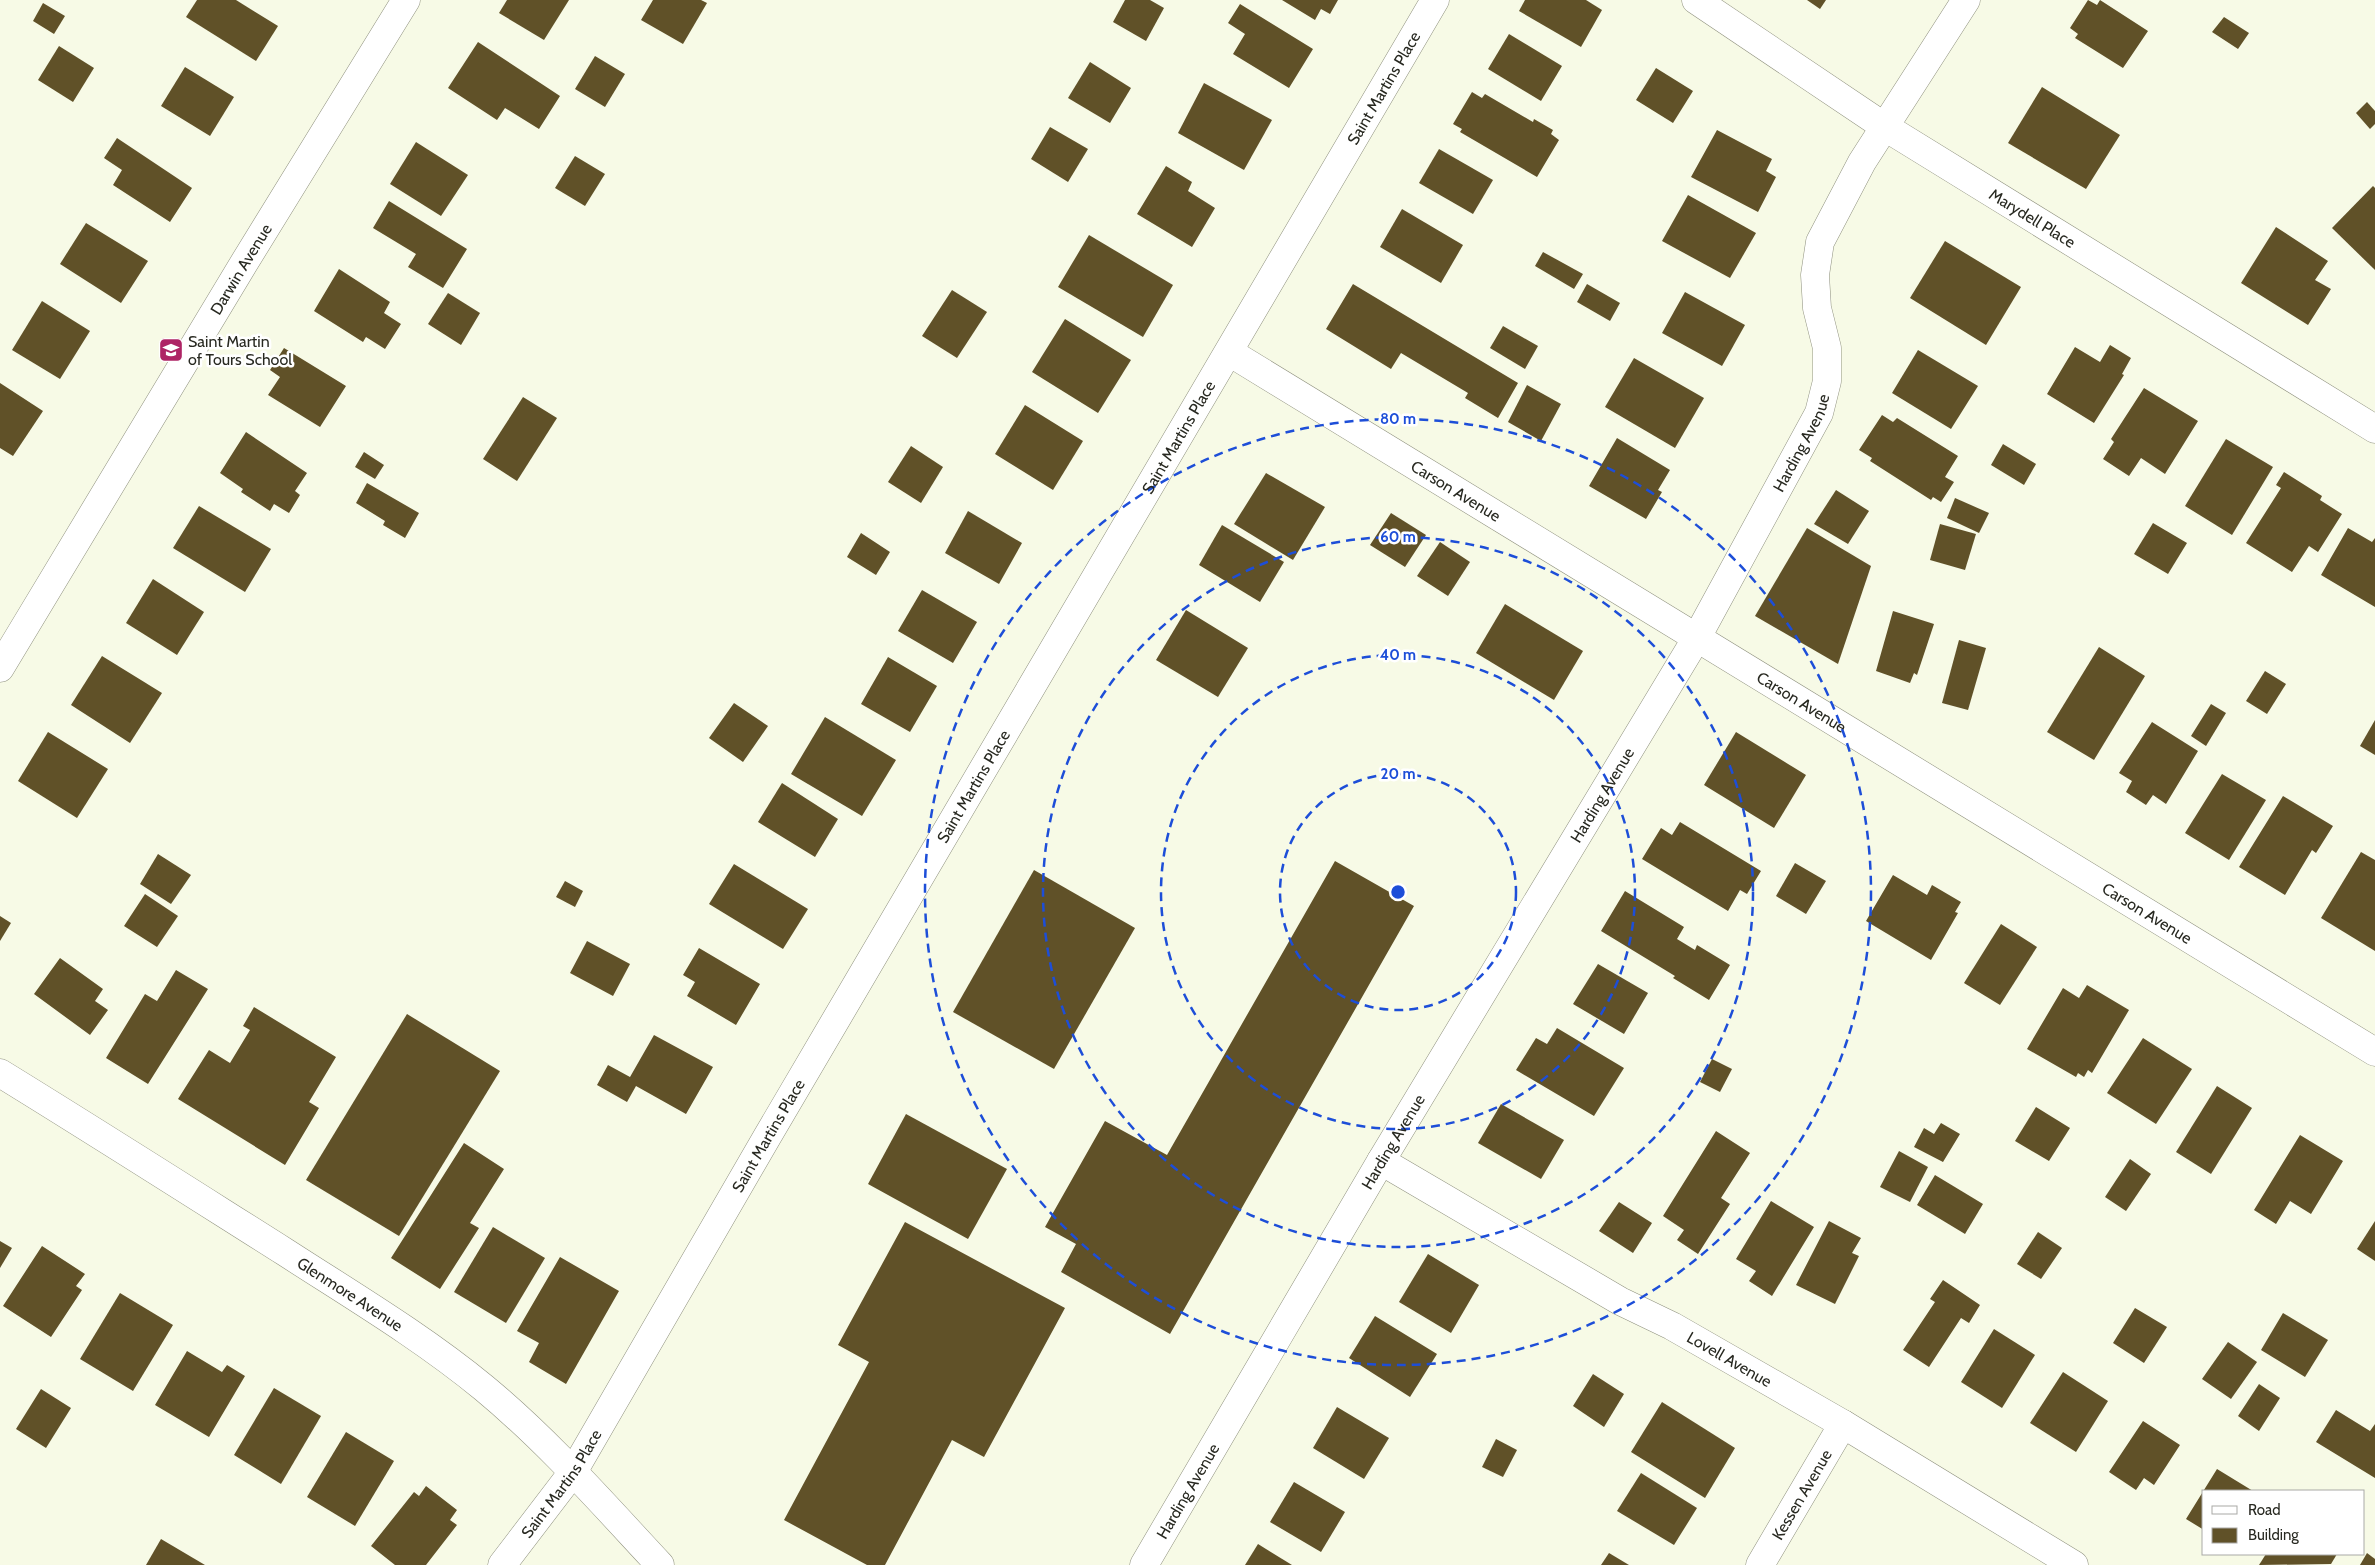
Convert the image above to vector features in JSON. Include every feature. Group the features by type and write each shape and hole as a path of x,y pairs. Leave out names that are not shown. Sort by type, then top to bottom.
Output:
{"street":[{"name":"Darwin Avenue","path":"0,668 244,263 406,0"},
{"name":"Saint Martins Place","path":"502,1565 573,1472 767,1137 1435,0"},
{"name":"Marydell Place","path":"1696,0 1885,127 2371,419"},
{"name":"Harding Avenue","path":"1144,1565 1381,1161 1696,638 1819,413 1827,381 1826,348 1817,308 1815,275 1820,242 1862,162 1966,0"},
{"name":"Carson Avenue","path":"1229,352 2375,1052"},
{"name":"Glenmore Avenue","path":"0,1073 137,1157 420,1339 485,1389 573,1472 660,1565"},
{"name":"Lovell Avenue","path":"1381,1161 1620,1301 1672,1326 1843,1424 2074,1565"},
{"name":"Kessen Avenue","path":"1760,1565 1843,1424"}],"building":[{"path":"197,0 236,0 278,26 256,61 186,17"},
{"path":"507,0 569,0 544,40 499,13"},
{"path":"653,0 701,0 707,3 683,44 641,20"},
{"path":"1125,0 1150,0 1164,8 1146,41 1113,22"},
{"path":"1282,0 1338,0 1330,14 1321,9 1315,20"},
{"path":"1525,0 1586,0 1602,10 1581,47 1519,11"},
{"path":"1807,0 1826,0 1820,9"},
{"path":"2088,0 2097,5 2100,0 2148,31 2123,68 2075,38 2078,34 2070,28"},
{"path":"43,3 65,16 54,34 33,21"},
{"path":"1240,4 1313,49 1289,88 1233,54 1245,34 1228,23"},
{"path":"2224,17 2249,33 2238,49 2212,32"},
{"path":"1509,34 1562,66 1541,101 1488,69"},
{"path":"478,42 560,96 539,129 505,108 497,120 448,88"},
{"path":"59,46 94,68 73,102 38,80"},
{"path":"595,56 625,74 605,107 575,89"},
{"path":"1090,62 1131,88 1110,123 1068,98"},
{"path":"185,67 234,97 210,136 161,106"},
{"path":"1656,68 1693,91 1673,123 1636,100"},
{"path":"1204,83 1272,120 1244,170 1178,133"},
{"path":"2042,87 2120,135 2086,189 2008,143"},
{"path":"1472,92 1482,98 1485,94 1533,122 1534,119 1553,130 1551,134 1559,140 1537,177 1460,132 1462,129 1453,124"},
{"path":"2367,102 2375,111 2375,124 2370,129 2356,113"},
{"path":"1050,127 1088,149 1068,182 1031,159"},
{"path":"1717,130 1772,159 1766,171 1776,177 1758,212 1691,177"},
{"path":"117,138 192,188 170,222 113,185 122,170 104,158"},
{"path":"416,142 468,175 441,216 390,184"},
{"path":"1439,149 1493,180 1473,214 1419,183"},
{"path":"575,156 605,174 585,206 555,188"},
{"path":"1166,166 1192,182 1188,191 1215,208 1192,247 1137,214"},
{"path":"2373,186 2375,188 2375,270 2332,228"},
{"path":"1688,195 1756,233 1730,278 1662,241"},
{"path":"389,201 467,249 443,288 408,267 416,254 373,228"},
{"path":"1402,209 1463,245 1441,283 1380,247"},
{"path":"86,223 148,261 121,303 60,264"},
{"path":"2276,227 2328,261 2315,280 2331,289 2308,325 2241,283"},
{"path":"1089,235 1173,285 1143,337 1058,287"},
{"path":"1945,241 2021,287 1986,345 1910,298"},
{"path":"1543,252 1583,274 1574,289 1535,266"},
{"path":"339,269 390,302 384,313 401,324 385,349 366,337 363,342 314,311"},
{"path":"1353,284 1518,383 1498,418 1465,398 1468,393 1401,353 1391,369 1326,329"},
{"path":"1587,284 1620,303 1610,321 1577,302"},
{"path":"952,290 987,312 957,358 922,336"},
{"path":"1685,292 1745,325 1722,366 1662,333"},
{"path":"448,293 480,313 461,345 428,324"},
{"path":"42,301 90,331 60,379 12,350"},
{"path":"1065,319 1131,360 1098,413 1032,372"},
{"path":"1503,326 1538,346 1525,369 1490,348"},
{"path":"2110,345 2131,358 2122,374 2124,375 2094,423 2047,394 2075,347 2100,362"},
{"path":"284,348 346,386 320,427 268,395 280,377 270,370"},
{"path":"1918,350 1978,386 1951,429 1892,393"},
{"path":"1634,358 1704,398 1675,448 1605,407"},
{"path":"0,383 43,411 13,456 0,448"},
{"path":"1527,385 1561,404 1541,441 1508,422"},
{"path":"2144,388 2198,421 2165,474 2141,458 2129,476 2103,459 2114,442 2111,439"},
{"path":"523,397 557,418 517,481 483,459"},
{"path":"1025,405 1083,441 1053,490 995,454"},
{"path":"1882,415 1893,422 1897,418 1958,456 1945,477 1954,482 1941,502 1933,497 1931,500 1870,461 1872,458 1859,450"},
{"path":"246,432 307,473 295,491 300,495 289,513 274,504 270,511 241,492 243,489 220,473"},
{"path":"1617,438 1670,470 1658,490 1662,492 1646,519 1589,486"},
{"path":"2226,439 2273,467 2232,535 2185,506"},
{"path":"2003,444 2036,464 2024,485 1991,465"},
{"path":"911,446 943,467 921,503 888,482"},
{"path":"364,452 384,465 375,479 355,467"},
{"path":"2284,472 2322,496 2320,500 2342,514 2318,552 2309,546 2292,572 2246,543 2281,488 2276,485"},
{"path":"1266,473 1325,507 1293,560 1234,524"},
{"path":"367,483 419,513 405,538 383,525 385,521 356,503"},
{"path":"1836,490 1869,511 1848,544 1814,524"},
{"path":"1955,498 1989,513 1979,533 1947,518"},
{"path":"199,506 271,549 245,592 173,548"},
{"path":"968,511 1022,543 999,584 945,553"},
{"path":"1391,513 1426,535 1405,567 1370,545"},
{"path":"2153,523 2187,543 2168,574 2134,554"},
{"path":"1940,524 1976,534 1965,570 1930,560"},
{"path":"1222,525 1284,562 1260,602 1199,565"},
{"path":"1807,528 1871,566 1838,664 1755,616"},
{"path":"2348,528 2372,542 2375,538 2375,607 2321,575"},
{"path":"861,533 890,552 876,575 847,557"},
{"path":"1440,542 1470,562 1448,596 1417,576"},
{"path":"153,579 204,612 177,655 126,623"},
{"path":"922,590 977,622 953,663 898,631"},
{"path":"1505,604 1583,651 1554,700 1476,653"},
{"path":"1186,610 1248,648 1218,697 1156,660"},
{"path":"1893,611 1934,624 1917,675 1914,673 1910,683 1876,671"},
{"path":"1959,640 1986,648 1968,710 1942,703"},
{"path":"2099,647 2145,676 2094,760 2047,732"},
{"path":"102,656 162,693 130,743 71,705"},
{"path":"888,657 937,686 910,732 861,704"},
{"path":"2265,671 2286,684 2267,714 2246,701"},
{"path":"734,703 768,726 743,762 709,738"},
{"path":"2211,704 2226,713 2206,746 2191,736"},
{"path":"825,717 896,760 862,816 791,774"},
{"path":"2375,720 2375,755 2360,746"},
{"path":"2152,722 2198,751 2166,804 2153,795 2146,805 2126,792 2132,781 2119,773"},
{"path":"48,732 108,769 77,818 18,781"},
{"path":"1736,732 1806,775 1774,828 1704,785"},
{"path":"2222,774 2266,800 2229,860 2185,833"},
{"path":"782,783 838,819 815,857 758,822"},
{"path":"2283,796 2333,826 2316,853 2312,850 2285,895 2239,867"},
{"path":"1680,822 1761,871 1747,894 1740,890 1728,911 1642,859 1661,828 1672,835"},
{"path":"2361,852 2375,860 2375,951 2321,918"},
{"path":"158,854 191,875 171,904 140,884"},
{"path":"1335,861 1414,906 1170,1334 1061,1272 1076,1244 1045,1227 1105,1121 1167,1155"},
{"path":"1795,863 1826,881 1806,914 1776,896"},
{"path":"734,864 808,909 783,949 709,904"},
{"path":"1034,870 1135,928 1054,1069 953,1012"},
{"path":"1893,875 1927,895 1932,885 1961,902 1955,912 1958,913 1931,960 1866,921"},
{"path":"565,881 583,891 575,907 556,897"},
{"path":"1625,891 1684,927 1677,939 1695,950 1697,945 1730,965 1709,1000 1673,978 1675,976 1601,931"},
{"path":"145,894 178,916 157,947 124,926"},
{"path":"0,916 11,923 0,941"},
{"path":"2001,924 2037,947 2000,1005 1964,983"},
{"path":"587,941 630,964 613,996 570,973"},
{"path":"699,948 760,984 736,1025 687,996 695,982 683,975"},
{"path":"60,958 103,989 95,1001 108,1010 90,1035 34,994"},
{"path":"1598,964 1648,993 1624,1034 1573,1004"},
{"path":"176,970 208,989 148,1084 106,1058 145,994 157,1001"},
{"path":"2087,985 2129,1010 2092,1073 2088,1070 2084,1077 2078,1073 2076,1077 2027,1049 2063,988 2079,998"},
{"path":"254,1007 336,1057 309,1102 319,1108 285,1165 178,1099 209,1050 230,1063 250,1030 243,1026"},
{"path":"407,1014 500,1071 399,1236 306,1180"},
{"path":"1557,1028 1624,1068 1594,1116 1516,1070 1536,1038 1547,1044"},
{"path":"654,1035 713,1067 686,1114 636,1086 627,1102 597,1085 608,1065 630,1077"},
{"path":"2143,1038 2192,1069 2156,1124 2107,1093"},
{"path":"1712,1059 1732,1069 1720,1092 1700,1082"},
{"path":"2217,1086 2252,1108 2211,1174 2176,1152"},
{"path":"1501,1104 1564,1140 1541,1179 1478,1143"},
{"path":"2036,1107 2070,1128 2049,1161 2015,1141"},
{"path":"906,1114 1007,1169 968,1239 868,1184"},
{"path":"1941,1123 1960,1134 1943,1162 1914,1147 1924,1128 1934,1134"},
{"path":"1716,1131 1750,1153 1721,1198 1730,1204 1698,1254 1677,1240 1684,1230 1663,1216"},
{"path":"2300,1135 2343,1161 2311,1214 2290,1201 2276,1224 2254,1210"},
{"path":"464,1143 504,1169 470,1223 479,1228 440,1289 391,1258"},
{"path":"1899,1151 1928,1167 1910,1202 1880,1187"},
{"path":"2130,1159 2151,1174 2126,1211 2105,1197"},
{"path":"1935,1175 1983,1204 1965,1234 1917,1205"},
{"path":"1771,1201 1814,1227 1772,1296 1749,1281 1756,1271 1736,1259"},
{"path":"1619,1202 1652,1223 1633,1253 1599,1231"},
{"path":"1829,1221 1861,1238 1852,1253 1859,1256 1835,1304 1796,1285"},
{"path":"2375,1221 2375,1261 2357,1249"},
{"path":"905,1222 1065,1308 984,1457 952,1440 885,1565 867,1565 784,1520 869,1362 838,1345"},
{"path":"493,1227 545,1258 506,1323 454,1292"},
{"path":"2038,1232 2062,1248 2041,1279 2017,1264"},
{"path":"0,1241 12,1248 0,1268"},
{"path":"42,1246 85,1274 76,1286 82,1290 51,1337 3,1306"},
{"path":"1428,1254 1479,1285 1451,1333 1399,1302"},
{"path":"560,1257 619,1291 566,1384 529,1362 539,1343 517,1331"},
{"path":"1943,1280 1980,1305 1969,1323 1961,1318 1929,1367 1903,1350 1935,1302 1930,1299"},
{"path":"120,1293 173,1325 133,1391 80,1359"},
{"path":"2135,1308 2167,1327 2144,1363 2113,1343"},
{"path":"2283,1313 2328,1340 2305,1377 2261,1350"},
{"path":"1375,1316 1437,1354 1410,1397 1349,1358"},
{"path":"1994,1329 2035,1355 2002,1408 1961,1382"},
{"path":"2228,1342 2257,1362 2231,1399 2202,1379"},
{"path":"187,1351 222,1372 227,1365 245,1376 209,1437 155,1405"},
{"path":"2063,1372 2108,1401 2076,1452 2030,1423"},
{"path":"1593,1374 1624,1394 1604,1427 1573,1406"},
{"path":"2259,1384 2280,1398 2259,1431 2238,1416"},
{"path":"274,1388 321,1416 281,1484 234,1455"},
{"path":"41,1389 71,1408 46,1448 16,1429"},
{"path":"1662,1402 1735,1448 1705,1498 1631,1452"},
{"path":"1337,1407 1389,1438 1364,1479 1313,1448"},
{"path":"2336,1410 2370,1431 2375,1424 2375,1478 2316,1442"},
{"path":"2143,1421 2180,1445 2154,1485 2144,1478 2136,1490 2109,1472"},
{"path":"346,1432 394,1461 355,1526 307,1497"},
{"path":"1496,1439 1517,1450 1503,1477 1482,1467"},
{"path":"2217,1469 2251,1490 2204,1490"},
{"path":"1641,1473 1697,1508 1674,1545 1617,1511"},
{"path":"1294,1482 1345,1512 1321,1552 1270,1522"},
{"path":"426,1486 457,1510 450,1520 457,1525 426,1565 395,1565 371,1546 414,1492 419,1496"},
{"path":"2202,1493 2202,1529 2186,1519"},
{"path":"161,1539 205,1565 146,1565"},
{"path":"1258,1544 1292,1565 1245,1565"},
{"path":"1609,1553 1629,1565 1601,1565"},
{"path":"2367,1553 2375,1559 2375,1565 2360,1565"},
{"path":"2265,1555 2336,1555 2331,1564 2259,1565"}],"place":[{"name":"Saint Martin of Tours School","path":"171,350"}]}
